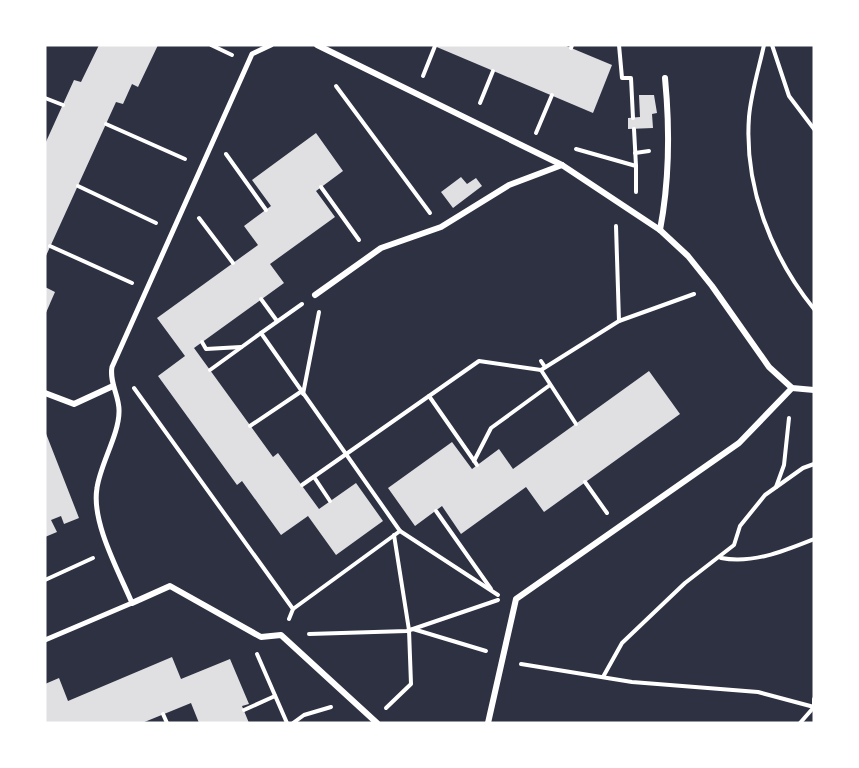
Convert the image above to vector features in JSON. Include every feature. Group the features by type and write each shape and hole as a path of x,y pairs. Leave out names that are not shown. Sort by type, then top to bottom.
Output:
{"street":[{"path":"132,603 100,522 97,489 120,412 113,386 112,367 252,54 271,45"},
{"path":"317,45 562,165 660,230 688,256 769,368 792,388 814,390"},
{"path":"660,230 668,189 670,150 665,78"},
{"path":"315,295 381,248 441,227 509,185 562,165"},
{"path":"45,393 74,404 113,386"},
{"path":"488,723 516,599 739,443 792,388"},
{"path":"45,640 170,586 261,637 281,635 350,701 376,721"}],"path":[{"path":"619,45 622,78 631,78 633,118"},
{"path":"764,45 749,117 752,175 767,233 794,285 814,309"},
{"path":"772,45 789,96 814,129"},
{"path":"422,79 435,46"},
{"path":"478,107 493,71"},
{"path":"336,86 441,227"},
{"path":"535,135 552,95"},
{"path":"45,98 63,105"},
{"path":"106,124 201,166"},
{"path":"634,129 636,166"},
{"path":"214,138 266,210"},
{"path":"78,186 172,231"},
{"path":"321,187 371,256"},
{"path":"186,200 233,263"},
{"path":"616,226 619,321"},
{"path":"50,246 146,290"},
{"path":"302,486 478,361 543,369 619,321 695,293"},
{"path":"210,370 315,295 321,304 303,392 250,426"},
{"path":"261,299 277,321"},
{"path":"261,333 400,531 505,599 410,629 281,635 293,609 400,531"},
{"path":"202,342 206,349 242,347"},
{"path":"541,361 550,385 576,424"},
{"path":"112,367 139,392 293,609"},
{"path":"429,396 476,463 491,428 550,385"},
{"path":"776,487 784,465 790,412"},
{"path":"603,677 622,643 685,583 734,545 740,526 765,495 803,468 814,464"},
{"path":"314,477 330,501"},
{"path":"585,482 618,528"},
{"path":"436,511 492,591"},
{"path":"376,721 411,684 410,629 394,535"},
{"path":"720,558 740,561 785,550 814,539"},
{"path":"45,580 110,550"},
{"path":"410,629 502,656 513,662 603,677 758,692 814,707"},
{"path":"261,637 255,650 287,723"},
{"path":"244,710 275,696"},
{"path":"800,723 814,707 814,699"},
{"path":"293,723 304,715 350,701"},
{"path":"164,714 167,723"}],"building":[{"path":"99,45 158,45 138,87 132,84 123,104 116,102 45,258 45,144 74,80 81,82"},
{"path":"432,45 564,45 612,65 593,113"},
{"path":"639,95 654,95 657,113 652,114 653,128 628,129 628,118 640,117"},
{"path":"316,133 343,171 316,191 335,217 270,264 284,283 194,348 273,457 278,453 319,509 356,483 383,521 336,555 308,516 281,535 242,481 237,485 158,376 185,356 157,318 258,245 244,226 271,206 252,180"},
{"path":"461,177 467,184 476,178 482,186 453,208 441,192"},
{"path":"45,287 55,292 45,315"},
{"path":"649,371 680,414 544,512 526,487 461,534 442,506 415,526 388,488 452,442 472,469 499,449 513,469"},
{"path":"45,431 79,518 64,524 61,516 51,520 57,532 45,537"},
{"path":"172,657 181,679 230,659 249,704 242,706 249,723 199,723 191,703 142,723 45,723 45,684 59,678 68,701"}]}
